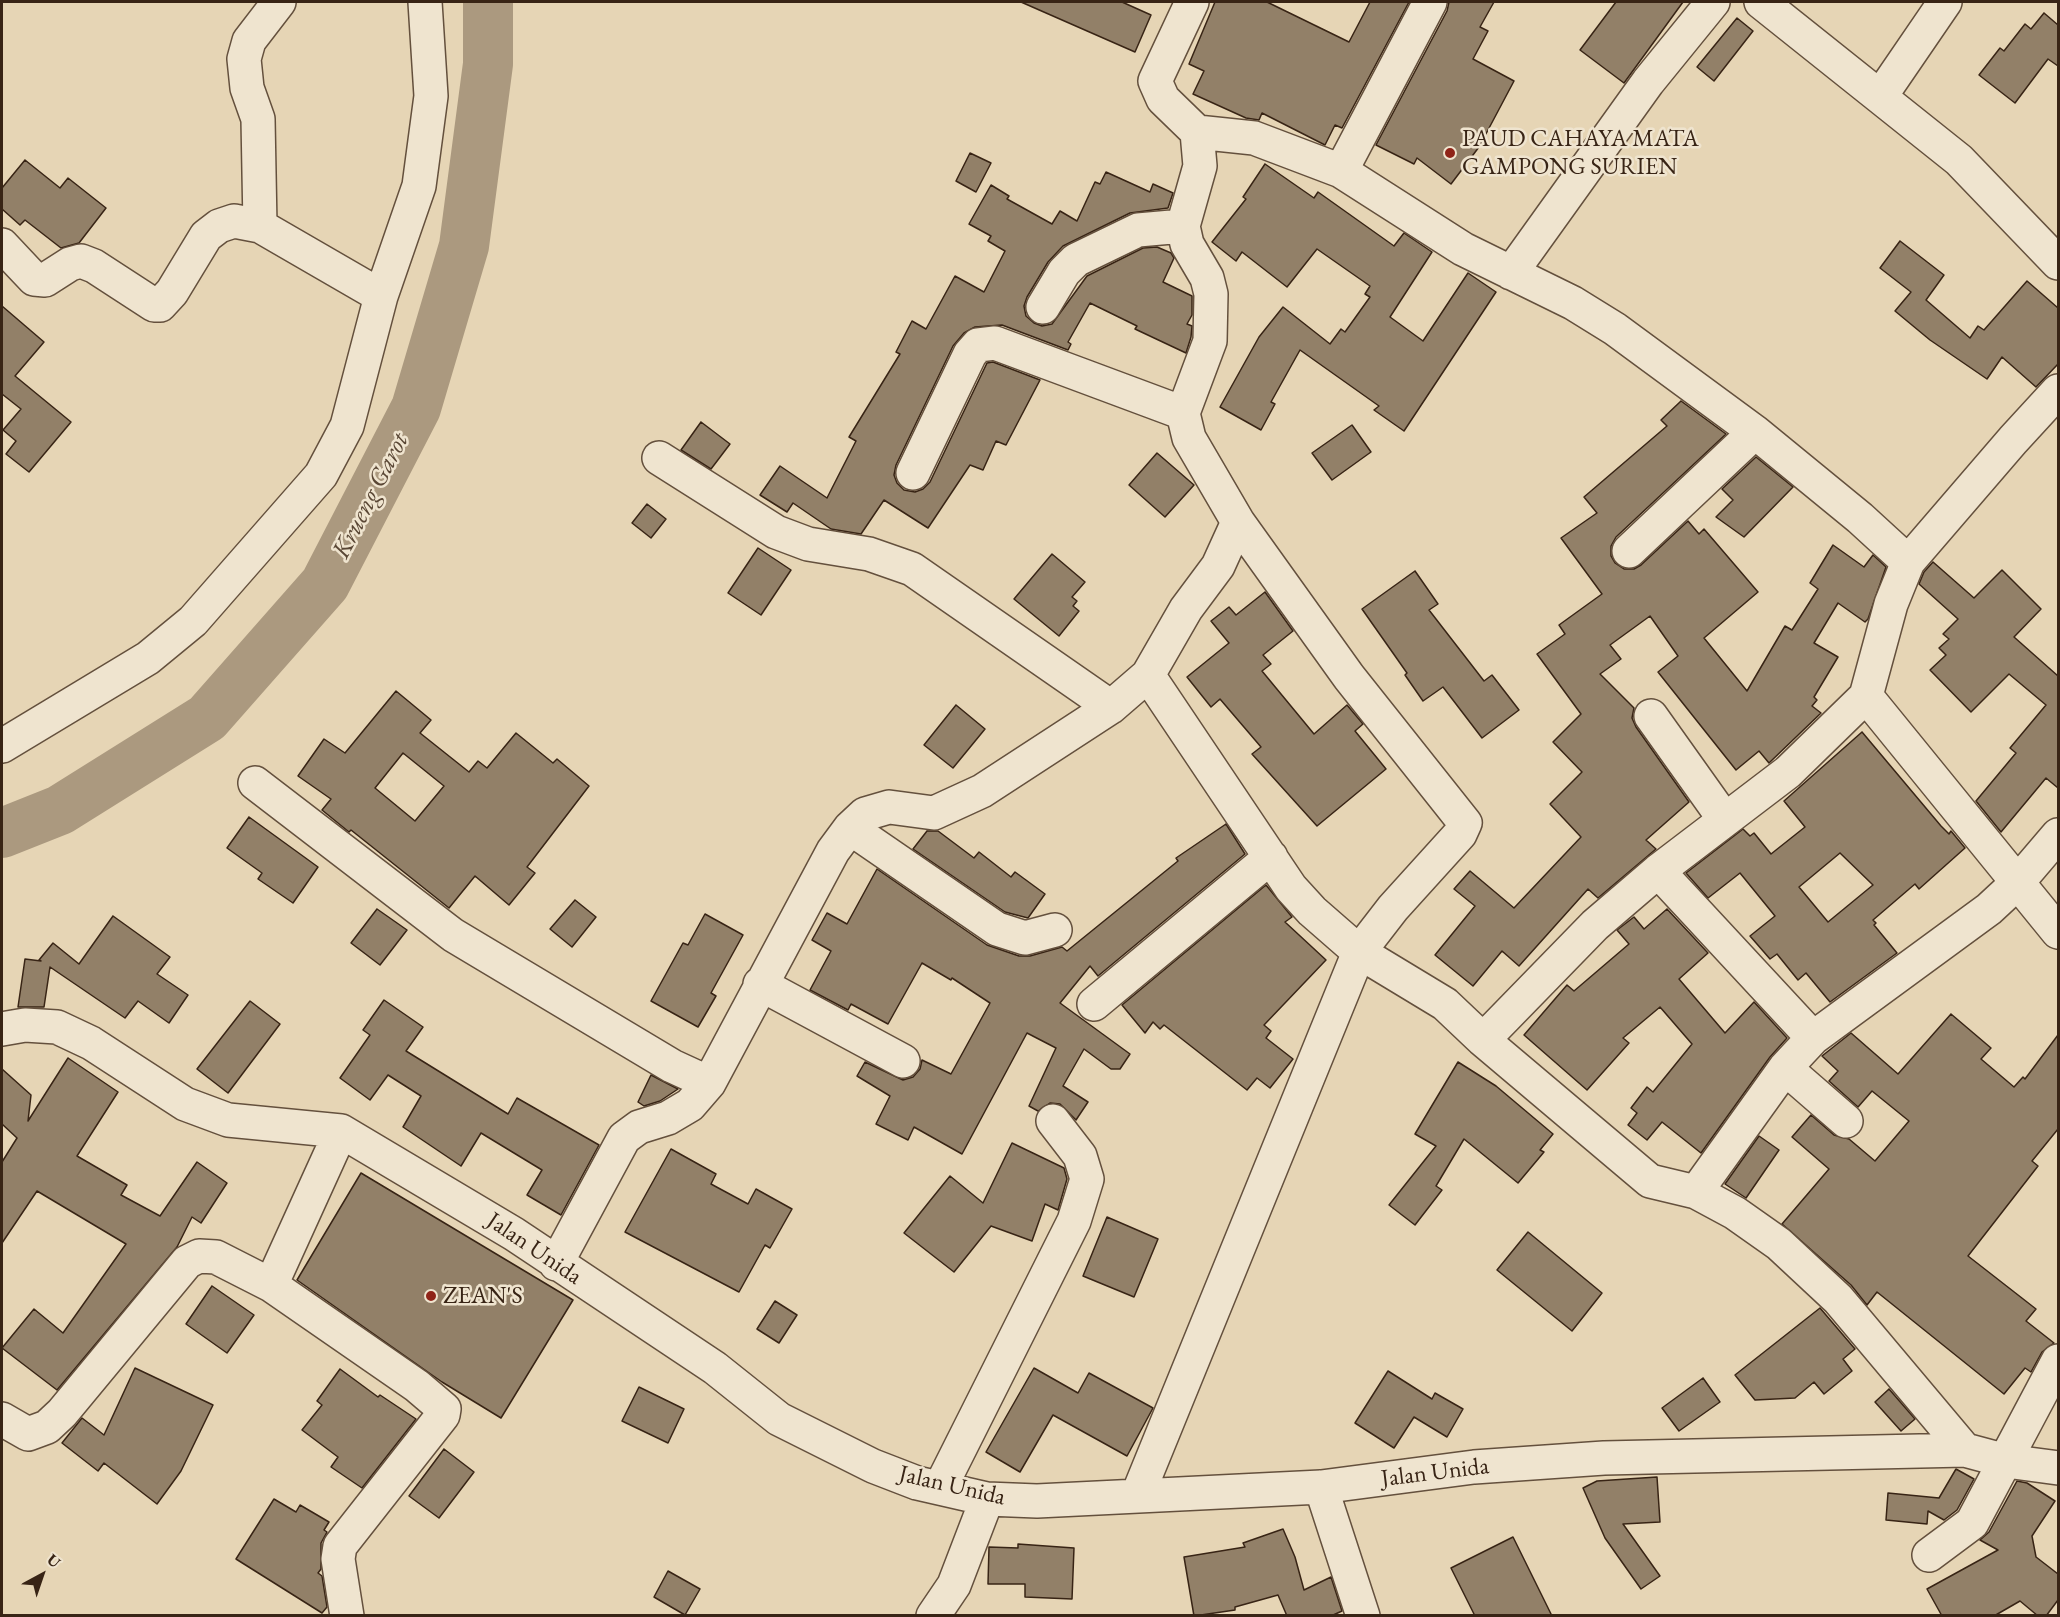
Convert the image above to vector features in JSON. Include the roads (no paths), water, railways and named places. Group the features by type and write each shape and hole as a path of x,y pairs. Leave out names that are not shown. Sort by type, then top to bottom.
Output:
{"street":[{"path":"260,226 258,119 247,88 244,59 249,41 279,2"},
{"path":"2,746 148,658 193,621 321,475 347,426 381,296 419,186 431,96 425,2"},
{"path":"1192,2 1155,81 1163,99 1197,132 1254,138 1341,171 1463,249 1573,303 1615,329 1755,432 1860,518 1908,562"},
{"path":"1341,171 1430,2"},
{"path":"1511,273 1648,82 1713,2"},
{"path":"1880,97 1944,2"},
{"path":"1773,5 1880,97 1959,160 2058,263"},
{"path":"1138,1494 1359,951 1393,908 1460,834 1465,823 1349,677 1238,522 1189,438 1183,413 1210,341 1212,310 1207,278 1187,244 1183,226 1200,166 1197,132"},
{"path":"2,245 34,279 45,280 70,264 81,261 94,266 154,304 160,305 172,292 206,236 234,221 260,226 381,296"},
{"path":"1043,306 1064,272 1076,260 1138,230 1183,226"},
{"path":"913,473 970,354 978,345 995,343 1183,413"},
{"path":"1483,1040 1595,925 1658,871 1788,771 1866,696 1891,604 1908,562 2058,391"},
{"path":"1629,551 1755,432"},
{"path":"659,458 776,532 808,544 869,554 912,569 1111,708"},
{"path":"556,1264 624,1138 639,1127 668,1118 690,1105 709,1083 833,851 850,828 865,814 889,807 933,813 982,791 1111,708 1148,675 1186,609 1218,566 1238,522"},
{"path":"1148,675 1291,888 1312,911 1359,951 1446,1004 1483,1040 1650,1181 1695,1191 1735,1213 1779,1244 1838,1299 1965,1449"},
{"path":"1866,696 2058,932"},
{"path":"1652,716 1725,820"},
{"path":"255,783 453,935 672,1066 709,1083"},
{"path":"850,828 997,929 1025,938 1055,930"},
{"path":"1695,1191 1785,1068 1813,1038 1989,909 2017,883 2058,835"},
{"path":"1094,1004 1271,857"},
{"path":"1658,871 1813,1038"},
{"path":"760,984 903,1061"},
{"name":"Jalan Unida","path":"2,1029 25,1025 57,1027 91,1043 185,1104 228,1120 341,1131 458,1199 714,1368 779,1419 825,1444 917,1483 987,1499 1037,1501 1321,1486 1474,1467 1604,1458 1965,1449 2006,1461 2058,1468"},
{"path":"1785,1068 1846,1121"},
{"path":"940,1488 1074,1221 1087,1179 1080,1156 1053,1121"},
{"path":"271,1286 341,1131"},
{"path":"2,1419 27,1434 46,1426 62,1413 187,1263 199,1256 216,1257 271,1286 417,1386 444,1409 443,1415 340,1546 338,1559 347,1616"},
{"path":"1929,1555 1972,1523 1998,1470 2006,1461 2058,1361"},
{"path":"1321,1486 1363,1616"},
{"path":"933,1616 954,1585 987,1499"}],"waterway":[{"name":"Krueng Garot","path":"2,833 60,810 207,718 325,584 416,408 464,246 488,64 488,2"}],"place":[{"name":"PAUD CAHAYA MATA GAMPONG SURIEN","path":"1450,153"},
{"name":"ZEAN'S","path":"431,1296"}]}
